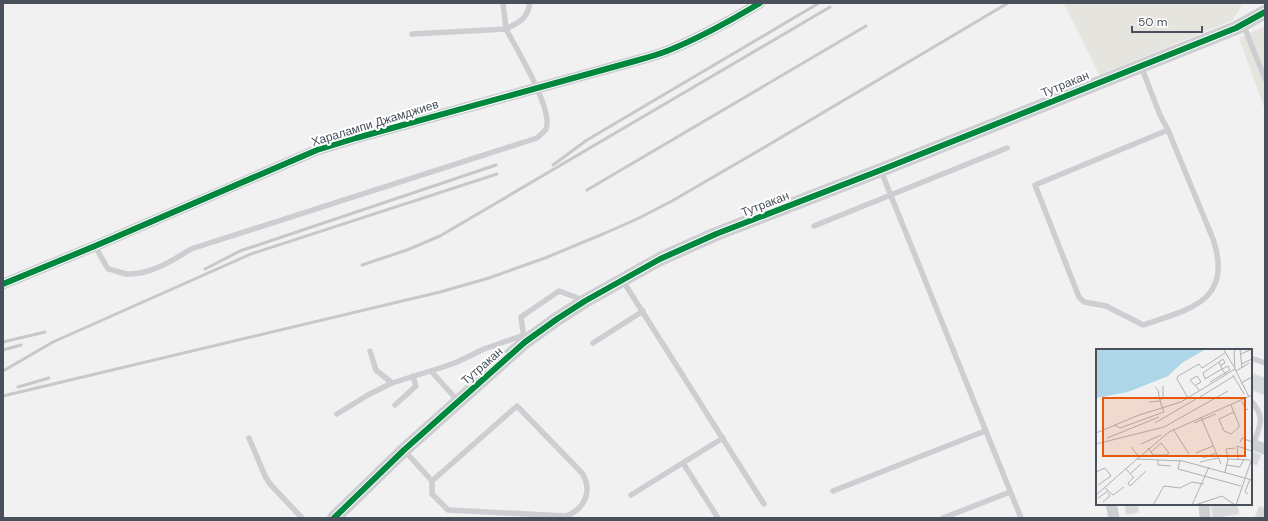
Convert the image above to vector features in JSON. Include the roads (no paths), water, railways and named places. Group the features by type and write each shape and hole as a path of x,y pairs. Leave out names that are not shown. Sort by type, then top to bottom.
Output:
{"street":[{"name":"Харалампи Джамджиев","path":"3,284 317,150 666,52 737,17 759,3"},
{"name":"Тутракан","path":"334,518 404,450 524,339 585,301 623,280 660,260 716,234 1141,66 1243,24 1265,12"},
{"path":"1252,444 1265,449"},
{"path":"1111,505 1114,518"},
{"path":"1204,505 1205,518"}],"lane":[{"path":"95,246 108,269 126,274 149,271 171,261 191,249 537,138 546,130 547,118 538,88 506,29 503,3"},
{"path":"412,34 506,29 522,21 529,10 530,3"},
{"path":"1243,24 1265,80"},
{"path":"1141,66 1160,115 1168,130 1213,239 1219,265 1218,276 1214,285 1206,296 1196,305 1143,325 1106,306 1084,302 1079,297 1035,184 1168,130"},
{"path":"814,226 1008,148"},
{"path":"880,170 1021,518"},
{"path":"623,280 764,504"},
{"path":"337,414 368,395 392,383 457,362 498,343 524,339 521,317 559,291 585,301"},
{"path":"593,343 643,311"},
{"path":"370,351 376,370 392,383"},
{"path":"1252,358 1265,363"},
{"path":"431,371 458,401"},
{"path":"395,405 416,386 412,376"},
{"path":"1252,402 1259,410 1261,418 1259,429 1252,444"},
{"path":"404,450 432,481 432,494 448,510 566,516 575,513 580,508 585,500 587,490 587,481 582,473 517,406 432,481"},
{"path":"833,491 985,431"},
{"path":"250,438 265,476 270,484 302,518"},
{"path":"631,495 723,438"},
{"path":"683,463 718,518"},
{"path":"943,518 1010,492"}],"railway":[{"path":"553,165 587,140 819,3"},
{"path":"3,396 440,292 489,278 545,258 637,219 672,201 1008,3"},
{"path":"362,265 407,250 440,236 830,7"},
{"path":"587,190 866,26"},
{"path":"205,269 240,251 496,165"},
{"path":"3,371 53,342 251,254 497,174"},
{"path":"3,342 45,332"},
{"path":"3,350 21,345"},
{"path":"18,387 49,378"}]}
